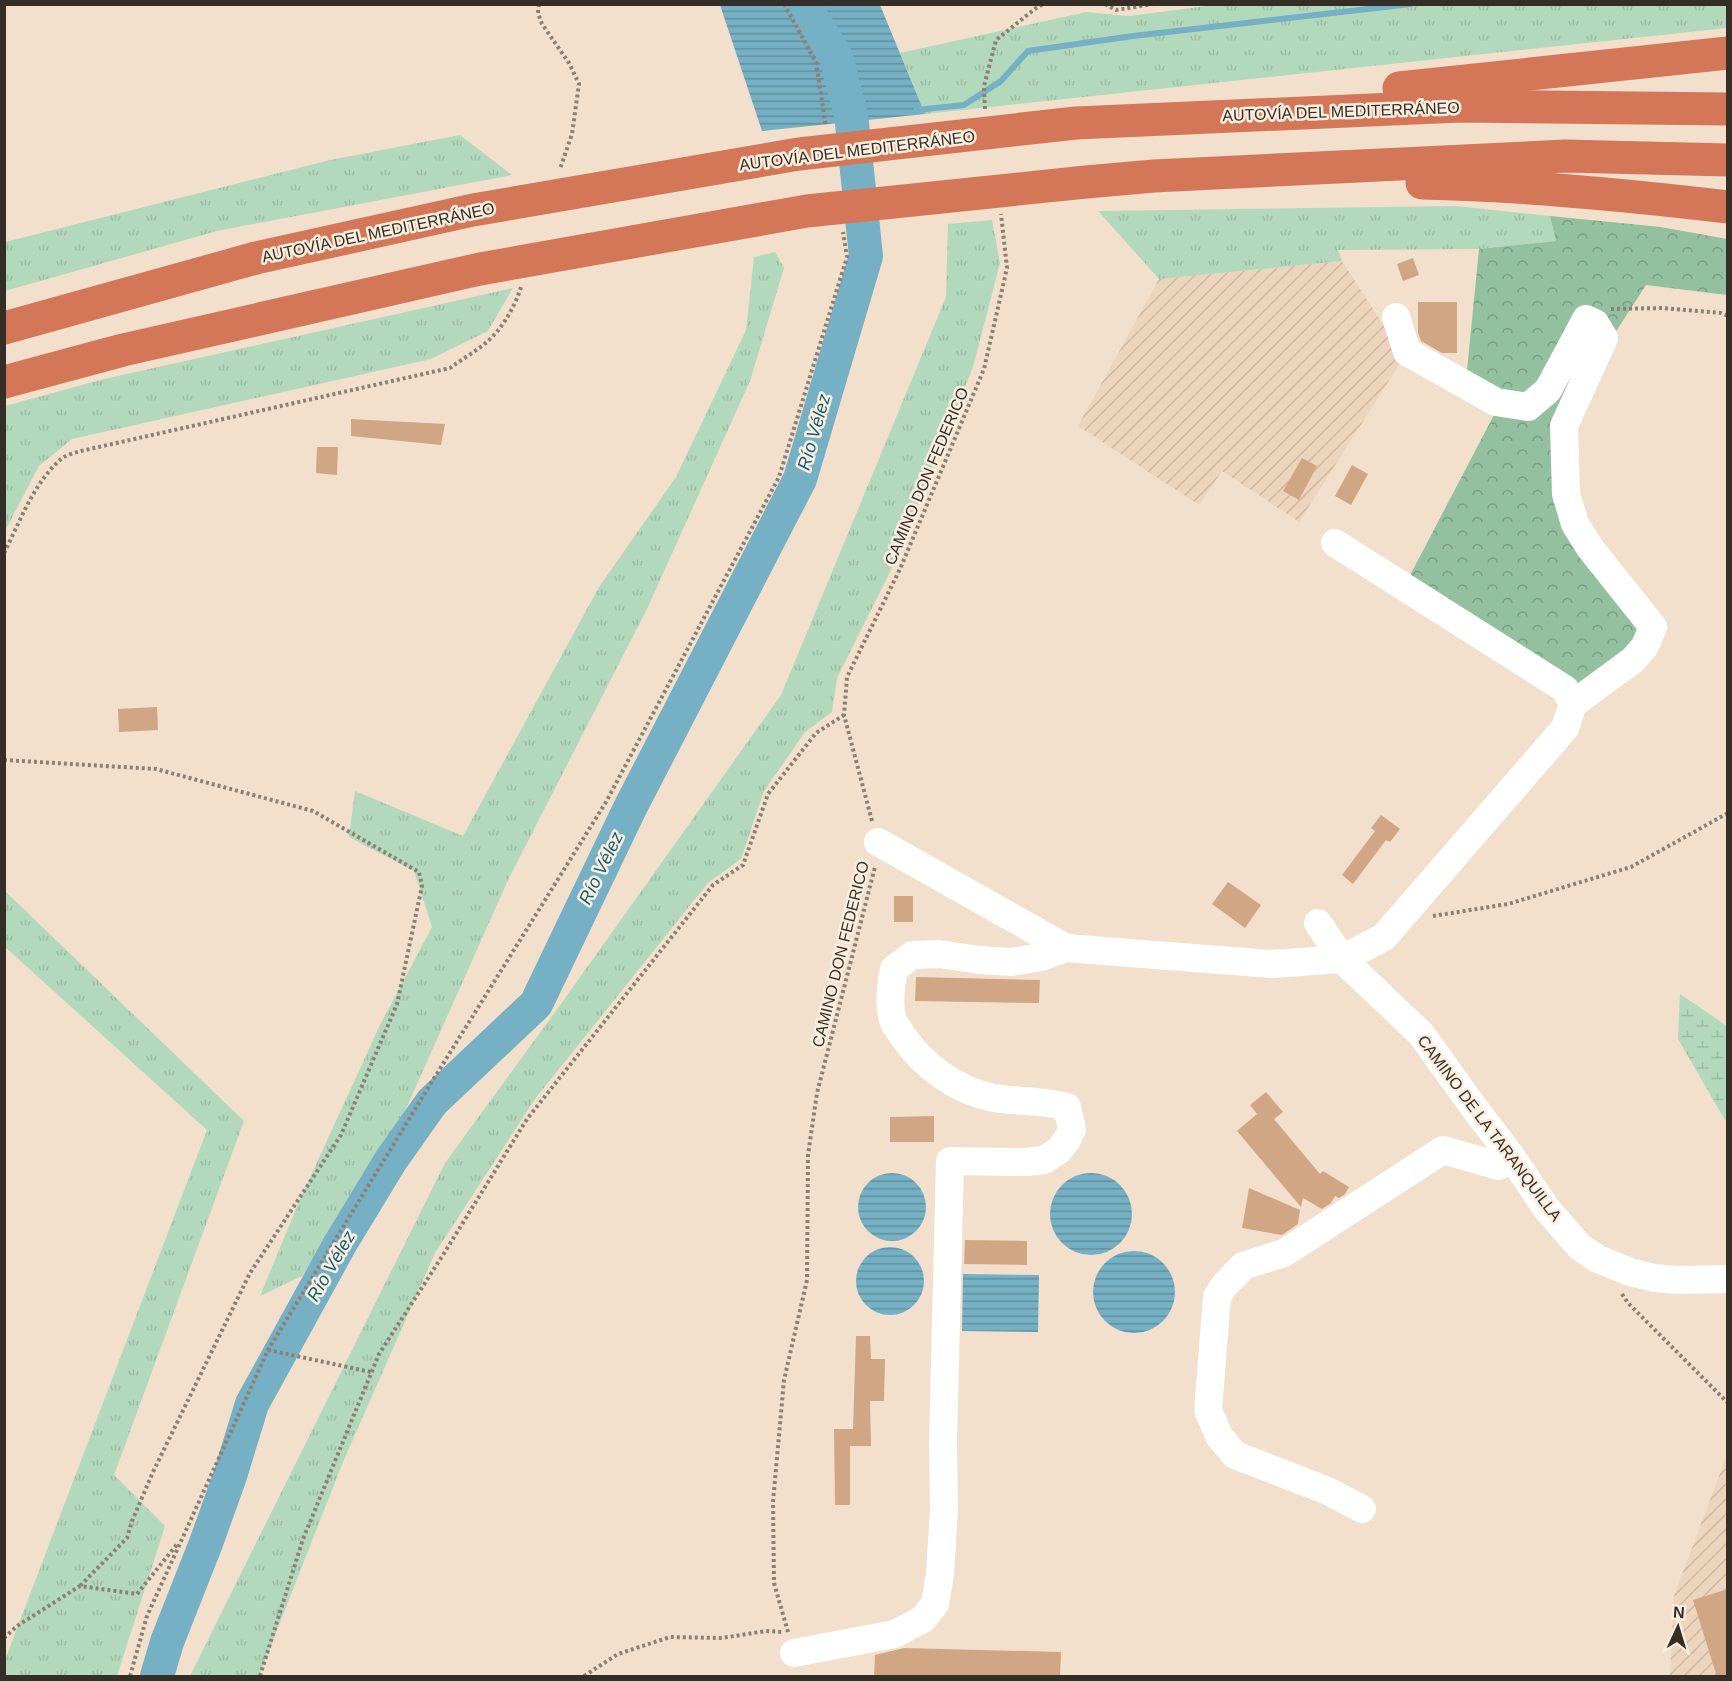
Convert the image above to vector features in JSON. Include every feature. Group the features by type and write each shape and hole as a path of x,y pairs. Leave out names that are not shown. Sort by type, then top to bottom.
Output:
{"highway":[{"path":"1076,123 1728,53"},
{"name":"AUTOVÍA DEL MEDITERRÁNEO","path":"4,328 256,258 473,210 799,154 1076,123 1460,106 1728,109"},
{"path":"4,382 123,350 480,269 807,211 1154,176 1565,156 1728,160"},
{"path":"1154,176 1478,184 1601,193 1728,207"},
{"path":"1660,199 1697,212 1728,218"}],"street":[{"path":"791,1643 895,1634 923,1619 935,1604 940,1574 944,1510 943,1443 950,1161 1044,1161 1058,1151 1072,1129 1067,1107 1050,1102 1017,1101 992,1097 965,1089 936,1072 914,1052 894,1023 890,991 894,969 912,955 939,954 1011,962 1041,957 1066,948 1272,964 1342,959 1384,937 1565,728 1573,704 1633,660 1645,646 1653,627 1590,548 1575,524 1566,494 1564,426 1604,338 1595,323 1586,319 1548,390 1528,407 1496,402 1407,352 1396,316"},
{"path":"1335,543 1565,689 1573,704"},
{"path":"878,842 1066,948"},
{"name":"CAMINO DE LA TARANQUILLA","path":"1318,923 1342,959 1421,1034 1511,1156 1546,1208 1580,1246 1598,1259 1614,1266 1654,1278 1728,1279"},
{"path":"1362,1509 1328,1491 1234,1455 1219,1436 1208,1410 1217,1297 1243,1266 1284,1253 1443,1150 1499,1166 1511,1156"}],"path":[{"path":"784,4 816,62 827,131"},
{"path":"986,116 984,86 996,40 1043,4"},
{"path":"1105,4 1116,10 1153,4"},
{"name":"CAMINO DON FEDERICO","path":"791,1643 774,1583 773,1502 784,1380 807,1280 808,1155 817,1093 877,859 878,842 844,715 847,678 900,569 984,369 1007,268 999,203"},
{"path":"130,1677 147,1616 268,1350 606,802 778,477 847,256 841,222"},
{"path":"1586,319 1592,309 1663,308 1721,313 1728,316"},
{"path":"260,1677 303,1539 379,1354 527,1119 714,885 743,865 768,794 816,733 844,715"},
{"path":"4,760 156,770 313,811 419,872 422,886 397,1004 341,1135 250,1273 153,1472 126,1538 81,1586 17,1626 4,1638"},
{"path":"1426,917 1508,904 1631,867 1728,813"},
{"path":"1614,1266 1613,1274 1616,1285 1628,1303 1728,1403"},
{"path":"268,1350 371,1372"},
{"path":"81,1586 137,1594 183,1537"},
{"path":"584,1677 618,1654 670,1637 722,1638 766,1631 791,1643"}],"shaded area":[{"path":"1342,261 1404,357 1299,522 1222,471 1199,505 1078,426 1159,279"},
{"path":"1727,1455 1727,1676 1670,1676 1674,1596"}],"green space":[{"path":"1222,4 1727,5 1727,28 925,114 900,53 1086,12 1129,16"},
{"path":"460,135 512,175 217,231 5,291 5,242 330,160"},
{"path":"1456,206 1550,216 1556,241 1479,249 1338,250 1342,261 1159,279 1098,211"},
{"path":"1550,216 1661,227 1727,239 1727,295 1646,285 1567,407 1568,505 1661,631 1584,688 1406,583 1495,413 1466,380 1479,249 1556,241"},
{"path":"992,220 1000,263 973,367 890,572 837,678 832,712 805,732 764,791 741,859 708,883 535,1099 435,1253 343,1462 259,1676 190,1676 445,1163 781,695 946,297 948,224"},
{"path":"775,252 784,268 750,381 647,609 509,878 396,1131 302,1276 260,1296 301,1197 380,1025 432,927 414,871 349,837 355,791 463,836 599,587 676,477 746,330 754,257"},
{"path":"513,288 488,331 431,359 72,439 39,466 5,531 5,406 104,379"},
{"path":"5,891 244,1121 114,1475 165,1526 117,1676 5,1676 5,1660 207,1130 5,947"},
{"path":"1680,994 1727,1026 1727,1121 1678,1039"}],"water":[{"path":"720,5 880,5 925,114 762,131"},
{"path":"892,1173 905,1176 916,1183 923,1194 926,1207 923,1220 916,1231 905,1238 892,1241 879,1238 868,1231 861,1220 858,1207 861,1194 868,1183 879,1176"},
{"path":"1083,1173 1099,1173 1114,1180 1125,1191 1132,1206 1129,1230 1120,1243 1099,1255 1083,1255 1068,1248 1057,1237 1050,1222 1050,1206 1057,1191 1068,1180"},
{"path":"890,1247 903,1250 914,1257 921,1268 924,1281 921,1294 914,1305 903,1312 890,1315 877,1312 866,1305 859,1294 856,1281 859,1268 866,1257 877,1250"},
{"path":"1126,1251 1142,1251 1157,1258 1168,1269 1175,1284 1172,1308 1163,1321 1142,1333 1126,1333 1111,1326 1100,1315 1093,1300 1093,1284 1100,1269 1111,1258"},
{"path":"963,1274 1039,1275 1038,1332 962,1331"}],"building":[{"path":"1413,258 1419,275 1403,281 1397,264"},
{"path":"1418,302 1457,302 1457,353 1442,353 1421,341 1418,333"},
{"path":"351,419 445,424 441,445 351,436"},
{"path":"317,447 338,447 337,475 316,473"},
{"path":"1302,458 1317,466 1299,500 1283,491"},
{"path":"1352,465 1368,474 1351,505 1335,496"},
{"path":"157,707 158,730 119,732 118,709"},
{"path":"1381,815 1400,829 1390,842 1386,840 1353,884 1342,875 1375,831 1371,828"},
{"path":"1228,882 1261,905 1245,928 1212,904"},
{"path":"894,896 913,896 913,922 894,922"},
{"path":"916,977 1040,980 1039,1003 915,1001"},
{"path":"1266,1092 1283,1112 1274,1119 1320,1174 1323,1171 1349,1187 1345,1194 1339,1198 1335,1196 1331,1203 1322,1209 1303,1198 1301,1207 1237,1131 1257,1114 1250,1105"},
{"path":"934,1116 934,1142 890,1142 890,1117"},
{"path":"1249,1188 1300,1210 1298,1224 1282,1235 1242,1228"},
{"path":"965,1240 1027,1241 1027,1265 964,1264"},
{"path":"856,1336 870,1336 871,1359 885,1359 884,1401 870,1401 871,1446 850,1446 850,1505 835,1505 834,1429 853,1429"},
{"path":"1728,1589 1728,1677 1717,1677 1693,1600"},
{"path":"904,1648 1061,1652 1060,1677 874,1677 875,1655"}],"waterway":[{"name":"Río Vélez","path":"157,1676 167,1642 230,1476 252,1404 340,1244 391,1160 432,1102 536,1004 630,808 800,479 866,256 851,114 836,57 803,4"},
{"path":"916,110 964,105 1001,81 1028,51 1133,36 1411,4"}]}
